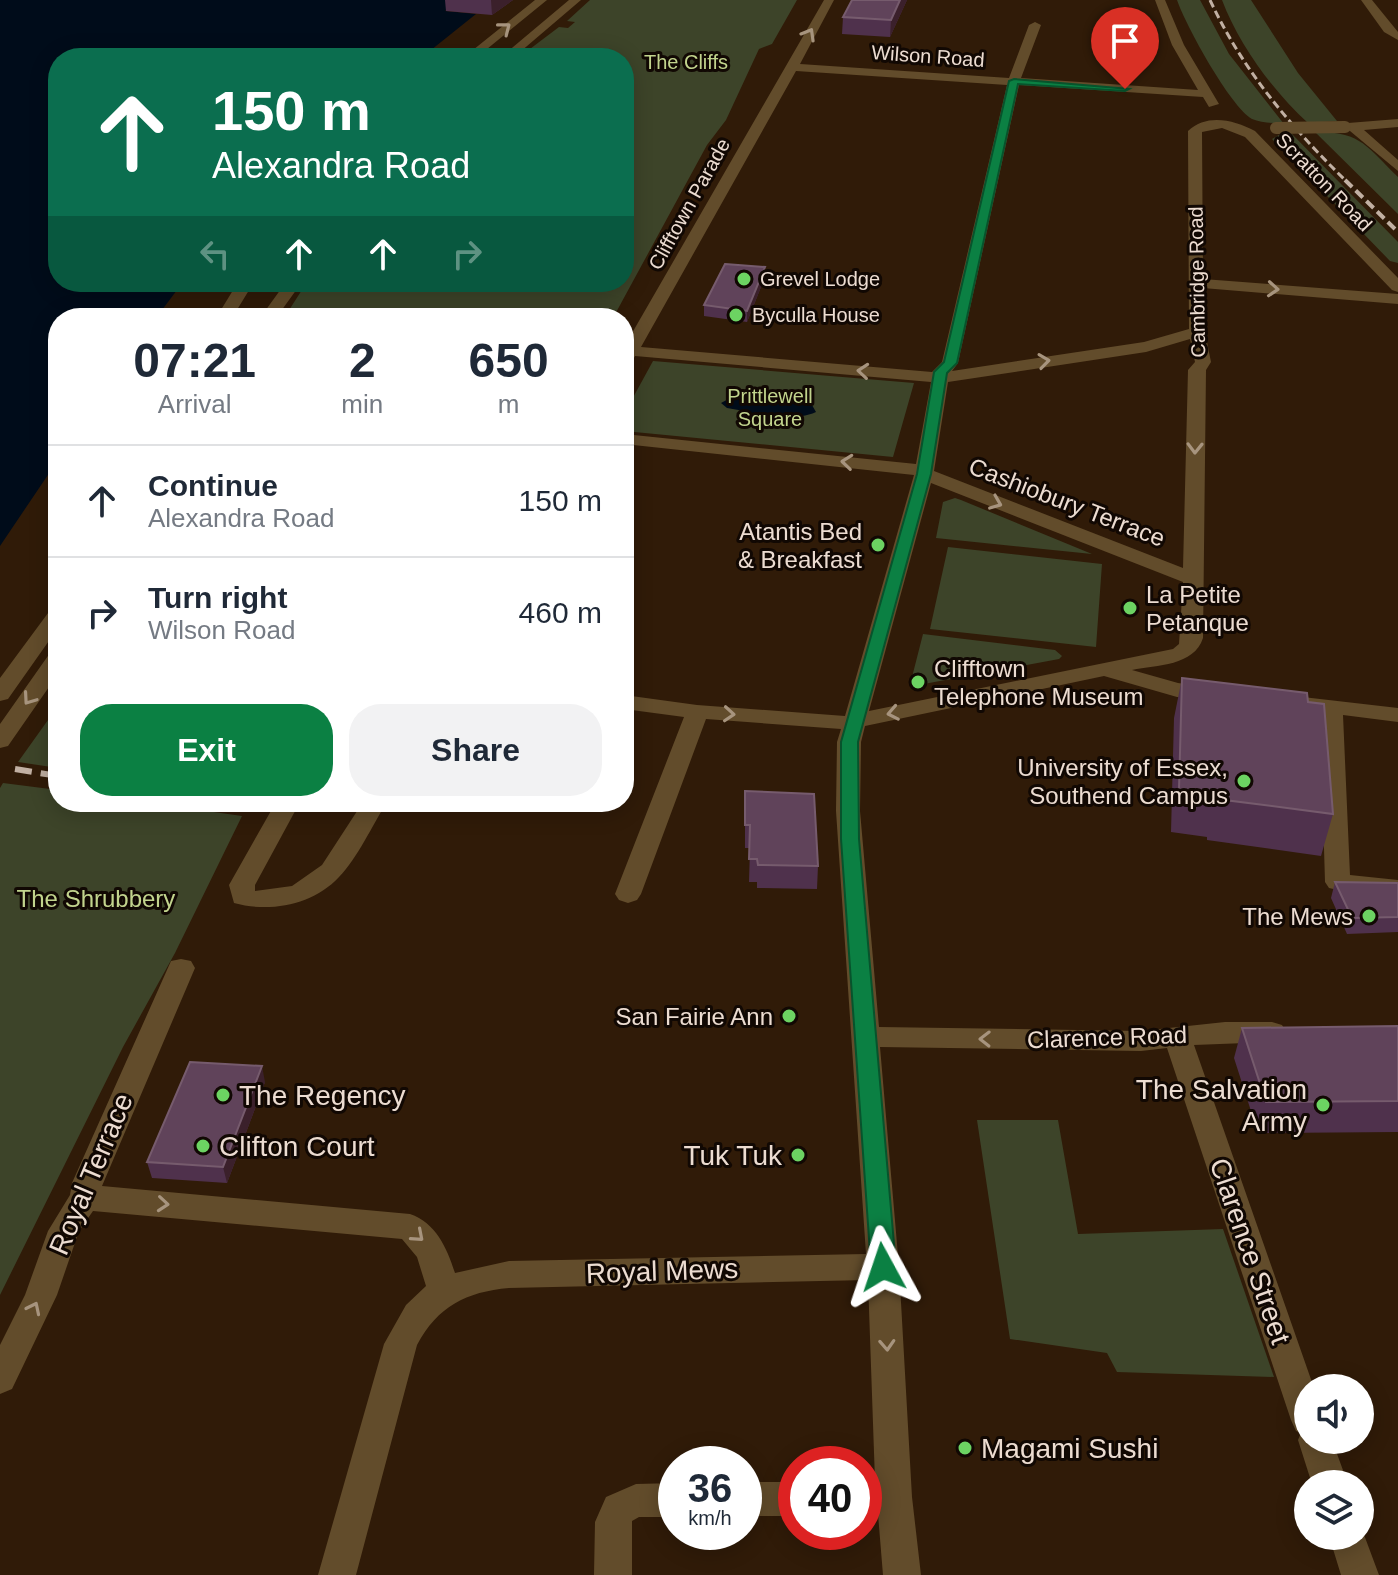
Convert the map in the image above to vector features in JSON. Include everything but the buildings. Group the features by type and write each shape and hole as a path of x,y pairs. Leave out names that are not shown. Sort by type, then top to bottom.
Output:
{"street":[{"path":"482,48 542,0"},
{"path":"518,48 576,0"},
{"name":"Clifftown Parade","path":"634,344 829,0"},
{"path":"1160,0 1178,45 1213,100 1212,123"},
{"path":"1366,0 1388,30 1398,37"},
{"path":"880,1446 883,1267 848,811 849,742 924,472 1014,81 1035,25"},
{"name":"Wilson Road","path":"790,67 1208,94"},
{"name":"Scratton Road","path":"1212,123 1243,129 1397,288"},
{"name":"Cambridge Road","path":"1107,670 1180,654 1189,647 1192,638 1187,362 1203,362 1197,332 1195,283 1195,131 1212,123"},
{"path":"1243,129 1394,125"},
{"path":"1350,127 1398,167"},
{"path":"1195,283 1397,288"},
{"path":"634,356 967,373 1146,347 1197,332"},
{"path":"1146,347 1187,362"},
{"path":"634,440 924,472"},
{"name":"Cashiobury Terrace","path":"924,472 1191,578"},
{"path":"0,694 48,627"},
{"path":"634,703 697,712 854,722 1107,670 1177,690 1239,697"},
{"path":"0,741 48,672"},
{"path":"1270,701 1398,715"},
{"path":"1331,708 1338,882 1398,888"},
{"path":"628,894 697,712"},
{"path":"282,812 242,885 243,897 254,900 299,894 331,871 369,812"},
{"name":"Royal Terrace","path":"0,1379 42,1292 76,1208 85,1200 87,1183 181,968"},
{"name":"Clarence Road","path":"863,1037 1141,1041 1225,1032 1304,1032"},
{"name":"Clarence Street","path":"1177,1037 1294,1379"},
{"path":"85,1200 103,1198 410,1227 424,1238 435,1255 444,1292"},
{"name":"Royal Mews","path":"337,1575 401,1344 416,1314 444,1292 470,1281 498,1275 605,1270 883,1267"},
{"path":"613,1575 613,1522 619,1509 636,1501 658,1500"},
{"path":"882,1507 902,1575"},
{"path":"1352,1550 1360,1575"}],"green space":[{"name":"The Cliffs","path":"590,0 797,0 772,44 759,49 726,120 707,145 634,279 634,48 531,48 559,27 568,28 575,22 567,21"},
{"path":"1177,0 1200,0 1229,54 1284,124 1252,119 1232,99 1189,28"},
{"path":"1222,0 1251,0 1298,73 1337,121 1308,123 1295,110 1247,50"},
{"path":"1290,132 1398,242 1398,263 1390,261 1272,139"},
{"path":"1315,132 1343,134 1362,143 1378,157 1398,177 1398,214"},
{"name":"The Cliffs","path":"301,292 627,292 618,308 290,308"},
{"name":"Prittlewell Square","path":"653,361 914,383 893,457 634,432 634,396"},
{"path":"955,498 1092,554 936,538 943,502"},
{"path":"948,547 1102,564 1096,647 930,629"},
{"path":"923,634 1055,650 1062,656 913,686 911,681"},
{"path":"48,720 48,766 18,762"},
{"name":"The Shrubbery","path":"3,783 48,789 48,812 214,812 242,816 0,1295 0,788"},
{"path":"977,1120 1058,1120 1078,1234 1223,1229 1274,1377 1117,1372 1107,1353 1010,1339"}],"water":[{"path":"0,0 459,0 445,11 476,14 434,48 48,48 48,292 176,292 164,308 48,308 48,475 0,546"},
{"path":"774,394 812,405 816,412 790,417 761,416 744,414 744,411 727,408 721,403 732,397"}],"railway":[{"path":"1210,0 1237,51 1270,97 1346,181"},
{"path":"1346,181 1398,232"},
{"path":"15,769 48,774"}],"place":[{"name":"Grevel Lodge","path":"744,279"},
{"name":"Byculla House","path":"736,315"},
{"name":"Atantis Bed & Breakfast","path":"878,545"},
{"name":"La Petite Petanque","path":"1130,608"},
{"name":"Clifftown Telephone Museum","path":"918,682"},
{"name":"University of Essex, Southend Campus","path":"1244,781"},
{"name":"The Mews","path":"1369,916"},
{"name":"San Fairie Ann","path":"789,1016"},
{"name":"The Regency","path":"223,1095"},
{"name":"The Salvation Army","path":"1323,1105"},
{"name":"Clifton Court","path":"203,1146"},
{"name":"Tuk Tuk","path":"798,1155"},
{"name":"Magami Sushi","path":"965,1448"}],"route":[{"path":"883,1267 848,811 849,742 924,474 941,372 950,363 1014,81 1125,89"}]}
